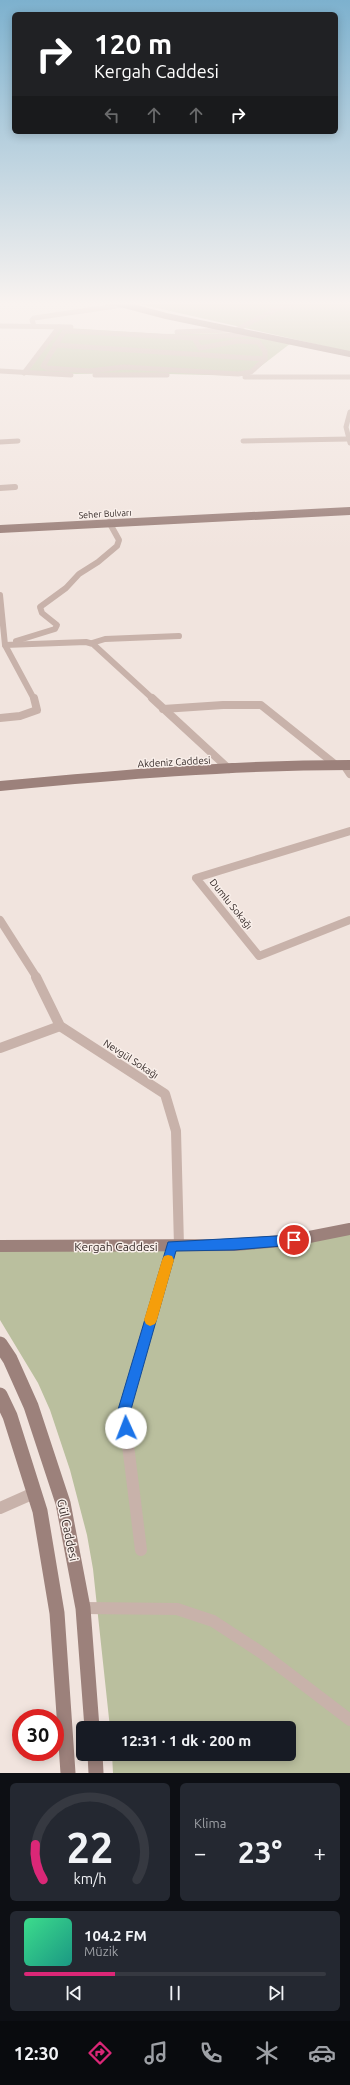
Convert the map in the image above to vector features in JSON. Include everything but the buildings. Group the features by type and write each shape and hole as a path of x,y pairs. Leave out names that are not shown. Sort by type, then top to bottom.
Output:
{"street":[{"path":"243,441 349,439 346,418 350,412"},
{"path":"0,442 18,441"},
{"path":"0,488 15,487"},
{"name":"Seher Bulvarı","path":"210,519 350,512"},
{"name":"Seher Bulvarı","path":"0,529 109,522 350,517"},
{"path":"3,645 55,629 57,625 55,622 42,613 40,607 66,588 79,574 98,562 117,546 119,540 109,522"},
{"path":"0,595 3,645 33,695 37,710 20,716 0,718"},
{"path":"92,644 105,639 179,636"},
{"path":"3,645 86,642 92,644 229,769"},
{"path":"163,710 223,705 261,705 343,765 350,774"},
{"name":"Akdeniz Caddesi","path":"0,786 82,778 229,769 343,765"},
{"name":"Dumlu Sokağı","path":"350,831 196,878 259,956 350,920"},
{"path":"0,920 3,922 34,972 60,1026 0,1048"},
{"name":"Nevgül Sokağı","path":"60,1026 165,1094 176,1131 175,1246 124,1413 141,1550"},
{"name":"Kergah Caddesi","path":"3,1248 234,1245 294,1240 350,1229"},
{"name":"Gül Caddesi","path":"0,1344 10,1359 31,1406 63,1503 83,1608 91,1721"},
{"path":"0,1395 10,1416 40,1511 57,1613 68,1773"},
{"path":"0,1508 34,1493"},
{"path":"83,1608 177,1610 213,1621 262,1653 350,1720"},
{"path":"95,1761 96,1773"}],"green space":[{"path":"350,1230 350,1773 113,1773 112,1761 296,1761 296,1721 109,1721 93,1569 87,1535 70,1470 50,1410 38,1383 0,1320 0,1244 153,1247"}],"slow traffic":[{"path":"150,1320 168,1260"}],"route":[{"path":"126,1428 124,1413 172,1246 234,1245 294,1240"}]}
